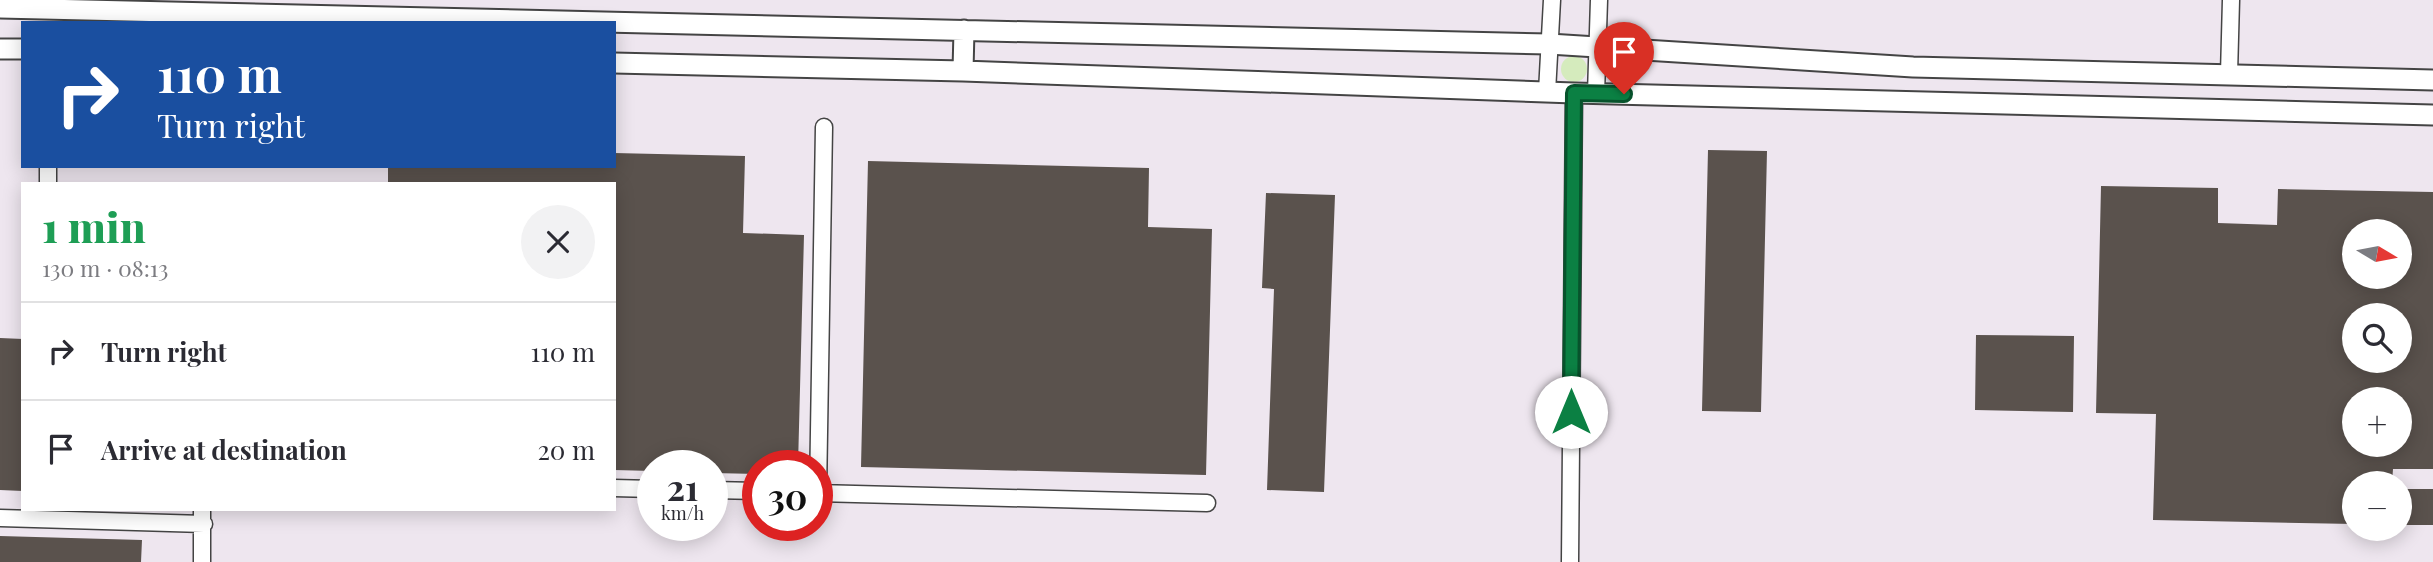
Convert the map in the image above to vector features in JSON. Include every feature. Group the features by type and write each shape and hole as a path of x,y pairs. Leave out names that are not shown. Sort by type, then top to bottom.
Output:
{"street":[{"path":"1547,92 1552,0"},
{"path":"1596,94 1598,0"},
{"path":"2229,74 2231,0"},
{"path":"0,8 27,16 362,21"},
{"path":"616,25 1549,44 1913,67 2433,80"},
{"path":"963,71 964,30"},
{"path":"0,48 21,49"},
{"path":"616,63 963,71 1596,94 2433,115"},
{"path":"1570,562 1574,93"},
{"path":"819,450 824,127"},
{"path":"616,488 637,489"},
{"path":"833,493 1207,503"},
{"path":"0,518 203,517 202,562"}],"shaded area":[{"path":"0,0 2433,0 2433,562 0,562"}],"green space":[{"path":"1574,56 1583,60 1587,69 1583,78 1574,82 1565,78 1561,69 1565,60"}],"building":[{"path":"1708,150 1767,151 1761,412 1702,411"},
{"path":"616,153 745,156 743,233 804,235 798,450 742,450 742,474 728,473 728,450 637,450 637,471 616,470 616,182 388,182 388,168 616,168"},
{"path":"868,161 1149,168 1148,227 1212,229 1206,475 861,467"},
{"path":"2101,186 2218,188 2218,223 2277,225 2278,189 2433,192 2433,469 2342,471 2342,524 2153,520 2156,414 2096,413"},
{"path":"1266,193 1335,195 1324,492 1267,490 1274,289 1262,288"},
{"path":"1976,335 2074,336 2073,412 1975,410"},
{"path":"0,338 21,339 21,491 0,490"},
{"path":"2412,489 2433,489 2433,525 2412,525"},
{"path":"0,536 142,540 141,562 0,562"}],"route":[{"path":"1571,412 1574,93 1624,94"}]}
